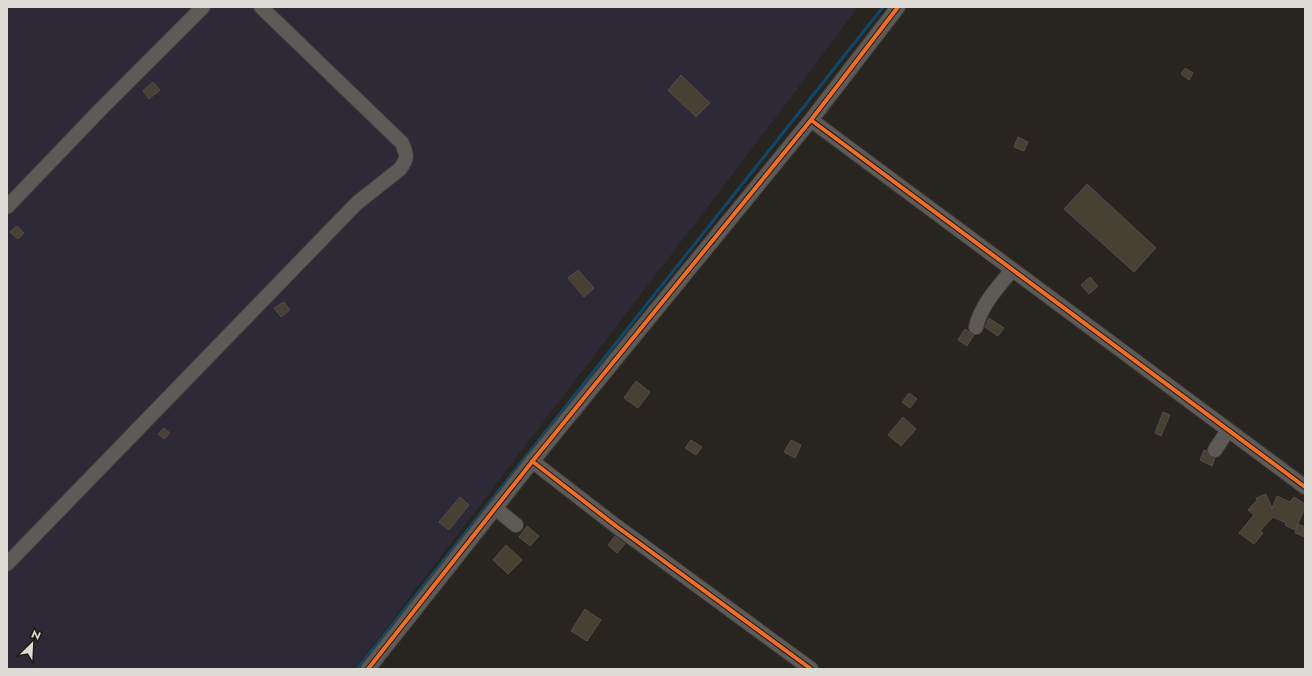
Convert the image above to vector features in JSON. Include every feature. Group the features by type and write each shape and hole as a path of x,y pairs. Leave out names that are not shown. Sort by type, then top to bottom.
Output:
{"street":[{"path":"7,207 100,110 203,7"},
{"path":"7,564 357,203 400,169 407,157 402,143 260,7"},
{"path":"368,669 532,462 811,120 898,7"},
{"path":"811,120 1305,487"},
{"path":"976,327 978,317 993,293 1012,270"},
{"path":"1215,450 1228,430"},
{"path":"532,462 616,526 812,669"},
{"path":"495,508 516,525"}],"shaded area":[{"path":"7,7 858,7 783,108 355,669 7,669"}],"building":[{"path":"1185,68 1193,73 1189,80 1181,74"},
{"path":"681,75 710,103 696,117 668,90"},
{"path":"153,82 160,90 149,99 143,91"},
{"path":"1018,137 1028,142 1024,151 1014,147"},
{"path":"1087,184 1156,248 1134,272 1064,209"},
{"path":"17,226 24,233 18,239 10,232"},
{"path":"578,270 594,288 584,297 568,278"},
{"path":"1090,277 1098,286 1089,294 1081,285"},
{"path":"284,302 290,310 281,317 274,308"},
{"path":"989,318 1004,328 998,336 985,327"},
{"path":"965,329 974,335 967,346 958,340"},
{"path":"636,381 650,392 638,408 624,398"},
{"path":"909,393 917,399 910,408 902,402"},
{"path":"1163,412 1170,415 1161,436 1155,433"},
{"path":"903,417 916,429 901,446 888,435"},
{"path":"164,428 170,433 164,439 158,434"},
{"path":"691,440 702,447 696,455 685,448"},
{"path":"791,440 801,445 795,458 784,452"},
{"path":"1204,450 1207,451 1210,457 1215,458 1212,466 1200,460"},
{"path":"1266,494 1272,508 1277,496 1290,502 1294,497 1305,504 1305,508 1295,530 1285,525 1286,523 1273,517 1260,531 1263,533 1254,544 1239,533 1254,515 1248,510 1257,500 1256,498"},
{"path":"460,497 469,505 449,530 439,522"},
{"path":"1298,524 1305,527 1305,537 1295,533"},
{"path":"527,526 539,536 530,546 519,537"},
{"path":"615,536 625,544 617,553 608,545"},
{"path":"506,545 522,560 508,574 493,560"},
{"path":"585,609 601,620 587,641 571,631"}],"waterway":[{"path":"357,669 883,7"}],"cycle path":[{"path":"368,669 535,458 811,120 898,7"},
{"path":"811,120 1305,487"},
{"path":"532,461 616,526 811,669"}]}
